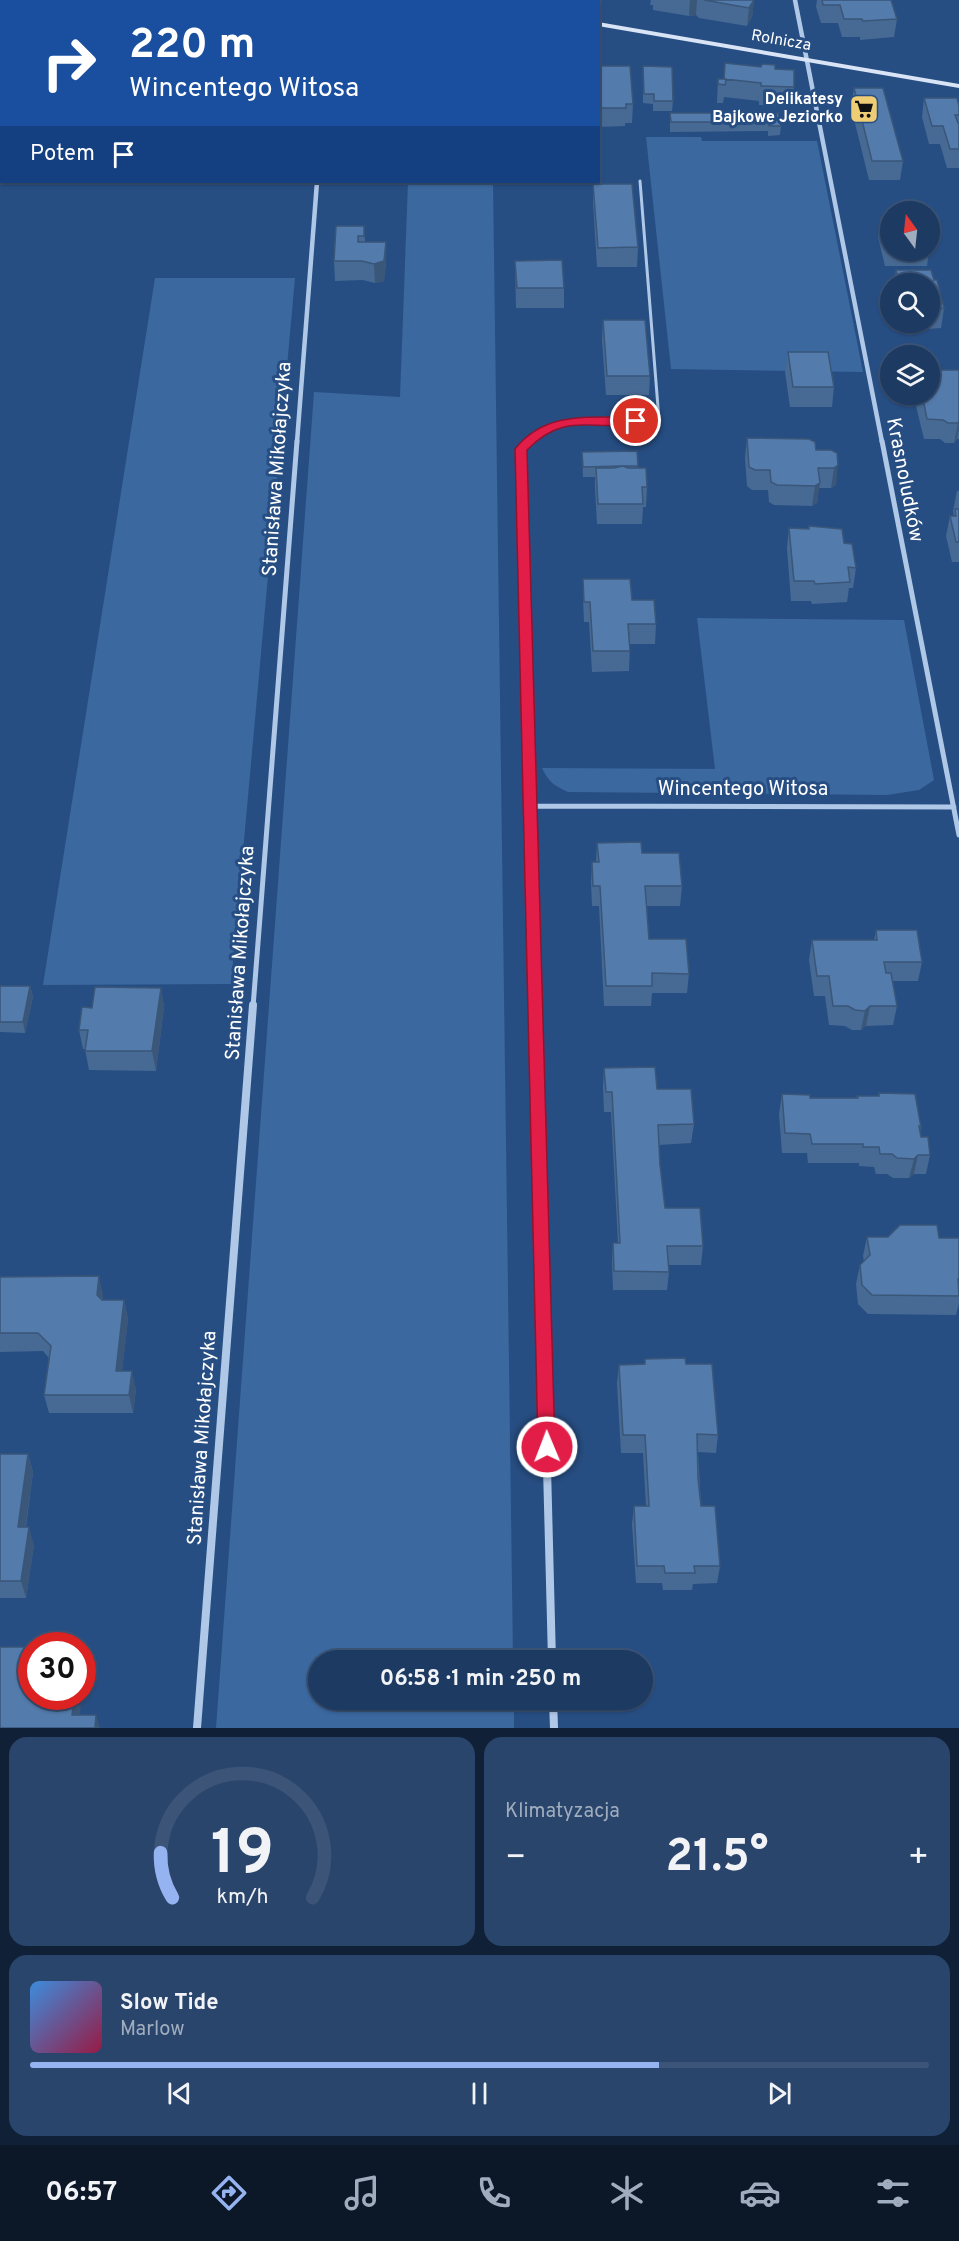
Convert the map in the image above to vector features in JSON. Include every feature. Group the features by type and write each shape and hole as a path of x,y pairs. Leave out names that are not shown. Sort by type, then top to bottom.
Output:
{"street":[{"name":"Krasnoludków","path":"795,0 959,835"},
{"name":"Rolnicza","path":"600,24 959,86"},
{"name":"Stanisława Mikołajczyka","path":"197,1728 317,183"},
{"path":"552,1650 521,449 537,433 566,421 659,420"},
{"name":"Wincentego Witosa","path":"531,806 954,807"},
{"path":"553,1710 554,1728"}],"lane":[{"path":"640,181 659,420"}],"shaded area":[{"path":"646,137 701,137 702,141 817,141 863,372 671,369"},
{"path":"408,183 493,183 513,1650 308,1650 308,1710 514,1710 514,1728 216,1728 314,392 400,397"},
{"path":"155,278 295,278 231,984 43,985"},
{"path":"697,618 904,620 934,780 919,790 887,795 568,792 552,783 542,768 715,769"}],"building":[{"path":"704,0 754,0 749,8"},
{"path":"822,0 891,0 897,19 863,21 862,19 844,19 840,5 823,5"},
{"path":"725,63 761,67 762,64 775,65 775,69 794,70 794,87 761,86 761,83 724,79"},
{"path":"600,66 630,66 633,104 626,104 626,108 600,108"},
{"path":"643,66 672,67 673,101 654,101 654,94 644,94"},
{"path":"718,79 726,79 725,85 718,84"},
{"path":"854,88 883,88 903,161 872,161"},
{"path":"924,98 957,98 959,115 955,115 959,123 959,149 950,149 943,126 932,126"},
{"path":"670,113 778,113 781,126 769,126 769,122 671,122"},
{"path":"593,184 632,184 638,247 598,248"},
{"path":"336,226 364,226 364,236 358,236 358,242 386,242 384,261 374,264 362,261 334,261"},
{"path":"562,260 564,288 517,288 515,261"},
{"path":"896,270 931,270 932,273 897,273"},
{"path":"940,292 944,308 940,308"},
{"path":"603,320 645,320 650,376 607,376"},
{"path":"788,352 828,352 834,387 793,387"},
{"path":"940,370 959,370 958,423 927,419 924,405 940,405"},
{"path":"747,438 809,439 815,442 816,450 831,450 837,453 838,465 834,468 818,468 820,483 815,486 777,485 771,482 770,470 755,470 749,467"},
{"path":"637,451 638,466 583,467 582,452"},
{"path":"623,466 646,468 647,487 642,487 643,504 598,504 596,468"},
{"path":"955,509 959,509 959,542 956,542 950,516 956,516"},
{"path":"809,526 842,529 844,543 852,544 856,568 848,567 850,582 815,584 814,581 794,581 789,528 809,529"},
{"path":"583,579 630,579 632,600 654,600 656,624 628,624 630,651 593,651 590,602 584,602"},
{"path":"641,842 642,853 679,853 682,886 645,886 649,939 686,939 689,974 652,973 652,986 606,986 600,886 593,886 592,862 599,862 597,843"},
{"path":"876,930 917,930 922,962 884,962 886,973 891,973 897,1006 870,1006 865,1011 855,1010 848,1006 833,1006 829,976 817,976 812,940 877,940"},
{"path":"0,986 30,986 23,1022 0,1022"},
{"path":"95,987 161,988 152,1051 85,1051 88,1030 79,1030 82,1007 92,1008"},
{"path":"655,1067 657,1089 691,1089 694,1124 658,1125 660,1165 665,1208 700,1208 703,1246 667,1246 669,1272 614,1271 613,1243 620,1243 612,1092 606,1092 604,1068"},
{"path":"879,1093 915,1094 921,1137 928,1137 930,1155 918,1155 914,1159 897,1158 892,1154 880,1154 879,1147 863,1147 863,1144 812,1144 810,1134 785,1133 782,1094 810,1095 810,1098 858,1098 857,1096 879,1096"},
{"path":"900,1225 937,1225 939,1238 959,1238 959,1296 872,1295 862,1285 860,1265 870,1255 867,1237 888,1237"},
{"path":"99,1276 97,1295 102,1300 124,1300 116,1371 132,1371 129,1395 44,1395 51,1346 38,1333 0,1333 0,1277"},
{"path":"685,1358 686,1364 712,1364 718,1435 697,1434 698,1478 701,1506 715,1506 720,1566 694,1566 695,1573 665,1573 664,1566 637,1566 634,1506 649,1506 645,1435 623,1435 619,1365 645,1364 645,1359"},
{"path":"0,1454 28,1454 18,1527 29,1527 21,1581 0,1581"},
{"path":"0,1647 18,1647 18,1710 73,1710 72,1715 96,1715 95,1728 0,1728"}],"place":[{"name":"Delikatesy Bajkowe Jeziorko","path":"864,109"}],"route":[{"path":"547,1447 521,449 537,433 566,421 636,421"}]}
